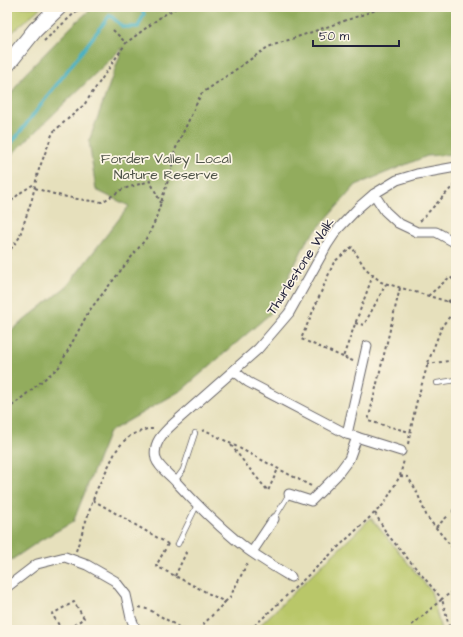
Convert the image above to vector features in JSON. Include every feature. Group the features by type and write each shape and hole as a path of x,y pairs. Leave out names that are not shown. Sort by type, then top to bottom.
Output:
{"main road":[{"path":"11,69 35,30 59,7"}],"street":[{"name":"Thurlestone Walk","path":"291,577 252,552 197,505 156,460 155,451 157,441 168,429 258,348 289,313 299,298 312,270 337,230 359,207 374,194 397,180 417,174 456,167"},
{"path":"374,194 386,211 398,223 417,232 436,232 456,243"},
{"path":"347,434 367,346"},
{"path":"234,371 248,382 347,434 404,452"},
{"path":"289,494 311,501 337,475 349,459 357,437"},
{"path":"252,552 274,519"},
{"path":"7,586 37,564 65,557 87,565 114,581 126,595 136,630"}],"lane":[{"path":"437,383 456,380"},
{"path":"175,481 183,470 195,433"},
{"path":"274,519 289,494"},
{"path":"177,546 197,505"}],"path":[{"path":"41,44 82,7"},
{"path":"7,254 19,238 38,172 52,132 84,105 126,43 162,16 178,7"},
{"path":"7,410 59,367 89,311 148,236 156,221 171,171 175,150 201,94 268,47 385,7"},
{"path":"113,30 126,43"},
{"path":"7,86 11,69"},
{"path":"34,187 64,197 102,202 123,189 150,181 161,203"},
{"path":"7,204 35,183"},
{"path":"413,230 456,183"},
{"path":"363,365 301,339 334,262 352,247 365,268 381,282 456,304"},
{"path":"343,357 373,275"},
{"path":"428,296 450,276 456,282"},
{"path":"355,323 364,325 386,284"},
{"path":"400,288 368,421 410,432"},
{"path":"448,302 456,293"},
{"path":"250,630 384,504 400,476 404,452 427,364 442,326 456,309"},
{"path":"453,313 456,335"},
{"path":"427,364 456,360"},
{"path":"72,560 96,491 122,442 132,435 147,429 168,429"},
{"path":"195,433 205,430 321,492"},
{"path":"231,444 248,468 268,491 278,469"},
{"path":"400,476 408,477 416,490 427,517 456,552"},
{"path":"93,500 168,544 177,546 186,553 175,576"},
{"path":"436,527 455,510"},
{"path":"375,513 387,534 442,599 450,630"},
{"path":"168,544 156,566 225,602"},
{"path":"198,630 230,597 252,552"},
{"path":"412,625 456,589"},
{"path":"62,630 52,614 74,602 84,618 68,630"},
{"path":"129,608 137,606 144,607 184,630"},
{"path":"72,626 75,630"}],"green space":[{"path":"7,7 41,7 7,37"},
{"name":"Forder Valley Local Nature Reserve","path":"94,7 456,7 456,154 427,156 356,185 306,242 271,313 182,390 109,432 73,522 41,540 7,563 7,334 67,286 129,206 96,190 89,141 123,47 7,159 7,100 23,76 76,22"},
{"path":"371,518 431,591 441,630 255,630"}],"waterway":[{"path":"7,149 110,15 123,27 138,27 144,14 141,7"}]}
